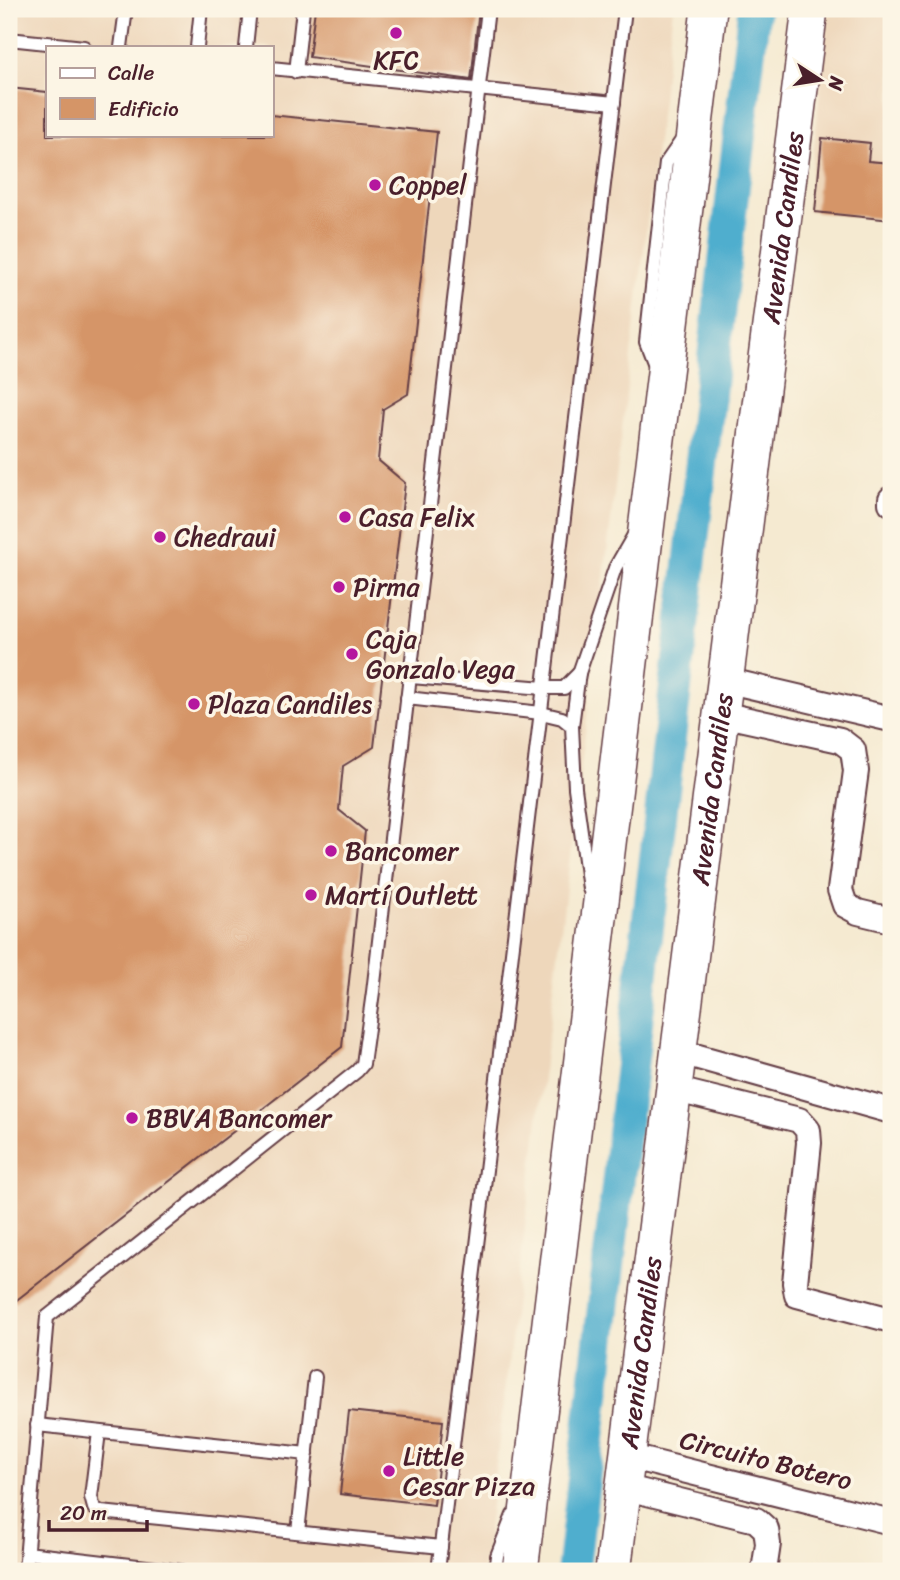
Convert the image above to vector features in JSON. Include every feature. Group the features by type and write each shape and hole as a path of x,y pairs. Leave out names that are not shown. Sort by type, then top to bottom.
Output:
{"main road":[{"path":"520,1571 709,9"},
{"name":"Avenida Candiles","path":"613,1571 810,9"}],"street":[{"path":"725,680 891,719"},
{"path":"721,713 841,740 853,750 856,771 840,890 845,905 858,912 891,920"},
{"path":"677,1051 891,1111"},
{"path":"673,1089 799,1120 808,1130 809,1143 794,1283 797,1295 891,1321"},
{"path":"625,1472 756,1520 766,1529 768,1544 764,1571"},
{"name":"Circuito Botero","path":"625,1472 891,1522"}],"lane":[{"path":"121,46 126,9"},
{"path":"197,46 201,9"},
{"path":"246,46 250,9"},
{"path":"296,72 303,9"},
{"path":"25,1571 46,1322 51,1312 363,1064 411,677 488,9"},
{"path":"438,1571 625,9"},
{"path":"9,39 75,46"},
{"path":"273,68 614,103"},
{"path":"596,945 575,788 572,726 579,673 615,568 649,511"},
{"path":"411,677 564,688 579,673"},
{"path":"407,698 541,713 562,718 572,726"},
{"path":"298,1532 315,1377"},
{"path":"37,1425 307,1454"},
{"path":"99,1432 91,1497 94,1508 101,1512 441,1547"},
{"path":"495,1571 497,1556 534,1462"},
{"path":"27,1553 181,1571"}],"shaded area":[{"path":"9,9 673,9 483,1571 9,1571"},
{"path":"829,9 891,9 891,220 807,211"}],"building":[{"name":"KFC","path":"315,9 479,9 471,80 309,57"},
{"name":"Plaza Candiles","path":"9,88 46,92 46,136 273,136 273,115 437,132 408,394 383,409 378,460 405,483 374,747 343,766 339,810 365,831 342,1047 9,1306"},
{"path":"822,138 870,143 868,161 891,163 891,220 815,212"},
{"path":"349,1411 443,1421 434,1505 340,1494"}],"waterway":[{"path":"573,1571 754,9"}],"place":[{"name":"KFC","path":"396,33"},
{"name":"Coppel","path":"375,185"},
{"name":"Casa Felix","path":"345,517"},
{"name":"Chedraui","path":"160,537"},
{"name":"Pirma","path":"339,587"},
{"name":"Caja Gonzalo Vega","path":"352,654"},
{"name":"Plaza Candiles","path":"194,704"},
{"name":"Bancomer","path":"331,851"},
{"name":"Martí Outlett","path":"311,895"},
{"name":"BBVA Bancomer","path":"132,1118"},
{"name":"Little Cesar Pizza","path":"389,1471"}]}
